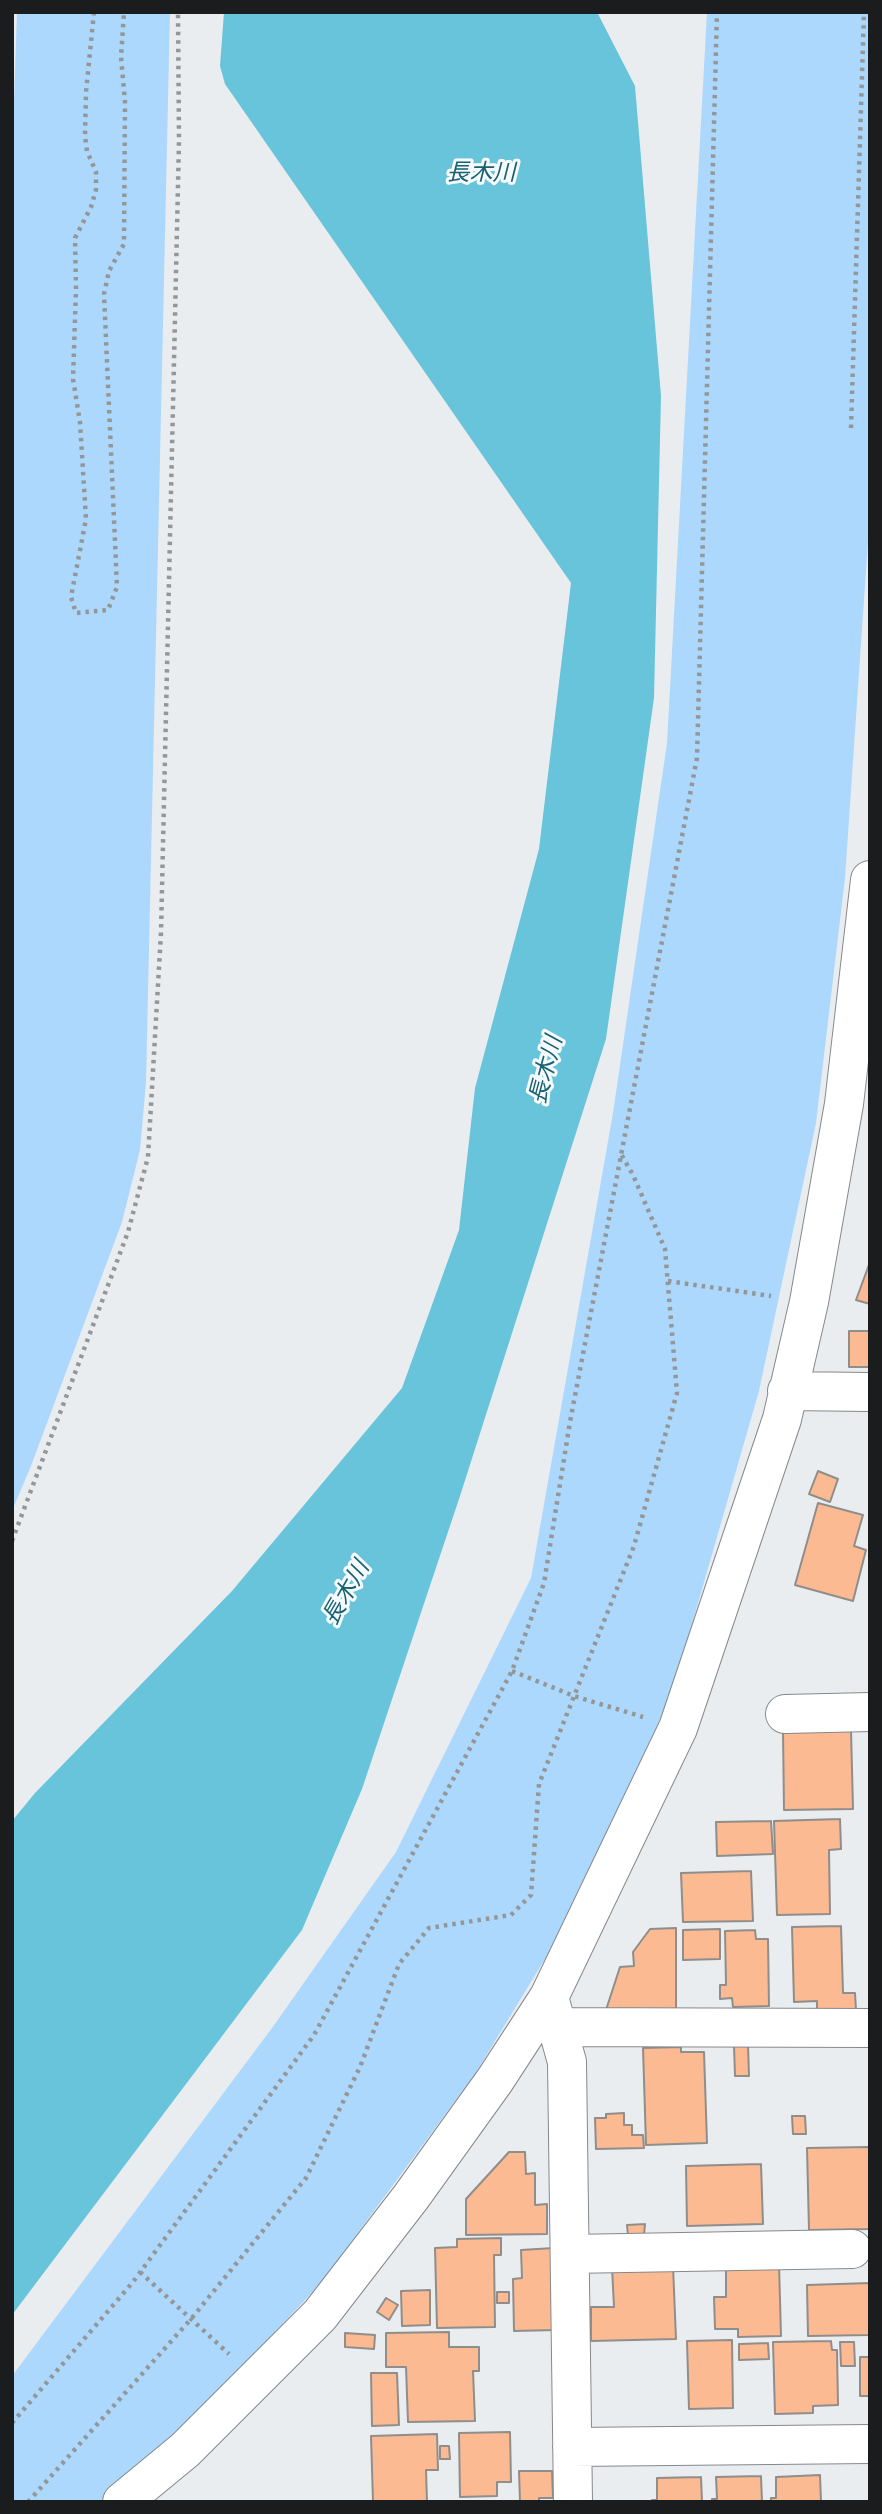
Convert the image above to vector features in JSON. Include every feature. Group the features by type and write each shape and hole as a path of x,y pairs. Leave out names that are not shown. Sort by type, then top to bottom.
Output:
{"street":[{"path":"122,2502 185,2450 320,2315 411,2197 495,2080 553,2012 678,1728 782,1419 809,1302 844,1104 870,880"},
{"path":"787,1391 870,1392"},
{"path":"785,1714 870,1712"},
{"path":"553,2012 870,2028"},
{"path":"553,2012 567,2062 573,2502"},
{"path":"570,2254 852,2249"},
{"path":"572,2447 870,2444"}],"path":[{"path":"94,12 86,92 85,136 87,151 96,172 96,190 91,208 75,238 74,379 80,422 86,519 71,597 76,613 108,610 117,587 104,295 109,271 124,244 125,102 121,57 124,12"},
{"path":"12,1541 128,1232 148,1157 161,933 178,155 178,12"},
{"path":"12,2423 139,2272 314,2035 512,1671 544,1583 570,1422 697,758 717,12"},
{"path":"851,428 864,12"},
{"path":"28,2502 191,2319 306,2178 360,2067 399,1964 429,1928 511,1915 531,1895 539,1784 634,1546 677,1393 665,1249 621,1154"},
{"path":"668,1281 809,1302"},
{"path":"512,1671 574,1696 678,1728"},
{"path":"139,2272 256,2379"}],"shaded area":[{"path":"17,12 170,12 146,1082 140,1150 122,1222 12,1511 12,161"},
{"path":"707,12 870,12 870,512 845,878 816,1123 759,1391 673,1690 579,1903 475,2074 320,2284 182,2431 99,2502 12,2502 12,2376 272,2028 396,1852 531,1578 613,1113 667,743"}],"water":[{"name":"長木川","path":"224,12 597,12 635,86 661,396 654,698 606,1039 460,1496 362,1789 302,1930 12,2315 12,1821 35,1793 232,1591 402,1388 459,1230 475,1088 539,849 571,583 225,84 220,66"}],"building":[{"path":"870,1262 870,1304 856,1300"},
{"path":"849,1331 870,1331 870,1367 849,1367"},
{"path":"818,1471 838,1479 830,1502 809,1494"},
{"path":"818,1503 863,1515 854,1546 866,1550 853,1601 795,1585"},
{"path":"851,1730 853,1809 784,1810 783,1731"},
{"path":"840,1819 841,1849 829,1850 830,1914 777,1915 774,1821"},
{"path":"771,1821 773,1854 717,1856 716,1822"},
{"path":"751,1871 753,1921 683,1922 681,1873"},
{"path":"841,1926 843,1993 855,1993 856,2010 817,2011 817,2001 794,2002 792,1927"},
{"path":"676,1928 676,2009 606,2010 620,1967 634,1966 633,1952 650,1929"},
{"path":"720,1929 720,1959 683,1960 683,1930"},
{"path":"755,1930 756,1939 768,1939 769,2006 733,2007 732,1998 720,1999 720,1985 726,1985 725,1931"},
{"path":"748,2045 749,2076 735,2076 734,2046"},
{"path":"681,2047 681,2052 704,2052 707,2143 646,2145 643,2048"},
{"path":"624,2113 624,2125 632,2125 632,2135 643,2135 644,2148 596,2149 595,2118"},
{"path":"792,2116 805,2116 806,2134 793,2134"},
{"path":"869,2147 870,2229 809,2230 807,2148"},
{"path":"509,2152 525,2152 526,2174 535,2173 535,2205 547,2204 547,2234 466,2235 466,2199"},
{"path":"761,2164 763,2224 687,2226 686,2166"},
{"path":"645,2224 644,2235 628,2236 627,2225"},
{"path":"501,2238 501,2255 494,2255 495,2327 437,2328 435,2248 457,2247 457,2239"},
{"path":"554,2248 556,2330 514,2331 513,2279 522,2278 521,2250"},
{"path":"779,2264 781,2336 738,2337 738,2329 715,2329 714,2297 726,2297 726,2265"},
{"path":"673,2266 676,2339 591,2341 591,2307 614,2307 612,2267"},
{"path":"870,2283 870,2335 808,2336 807,2285"},
{"path":"430,2290 430,2325 402,2326 401,2291"},
{"path":"497,2292 509,2292 509,2303 497,2303"},
{"path":"386,2298 398,2305 389,2320 377,2312"},
{"path":"449,2332 449,2347 479,2347 479,2371 473,2371 475,2421 408,2422 406,2367 386,2367 386,2333"},
{"path":"345,2333 375,2335 374,2349 345,2347"},
{"path":"732,2340 733,2408 689,2409 687,2341"},
{"path":"831,2341 832,2350 837,2350 838,2405 813,2406 813,2413 775,2414 773,2342"},
{"path":"840,2342 854,2342 855,2366 841,2366"},
{"path":"768,2343 769,2359 739,2360 739,2344"},
{"path":"860,2357 870,2357 870,2396 860,2396"},
{"path":"371,2373 397,2373 399,2425 372,2426"},
{"path":"510,2432 511,2482 497,2482 497,2496 460,2497 459,2433"},
{"path":"437,2434 438,2470 426,2470 427,2502 373,2502 371,2436"},
{"path":"440,2446 449,2446 450,2459 440,2459"},
{"path":"519,2471 552,2471 553,2498 539,2498 539,2502 520,2502"},
{"path":"820,2475 821,2502 771,2502 771,2498 776,2498 776,2477"},
{"path":"761,2476 762,2502 712,2502 712,2499 717,2499 716,2477"},
{"path":"701,2477 702,2502 652,2502 657,2500 657,2478"}]}
